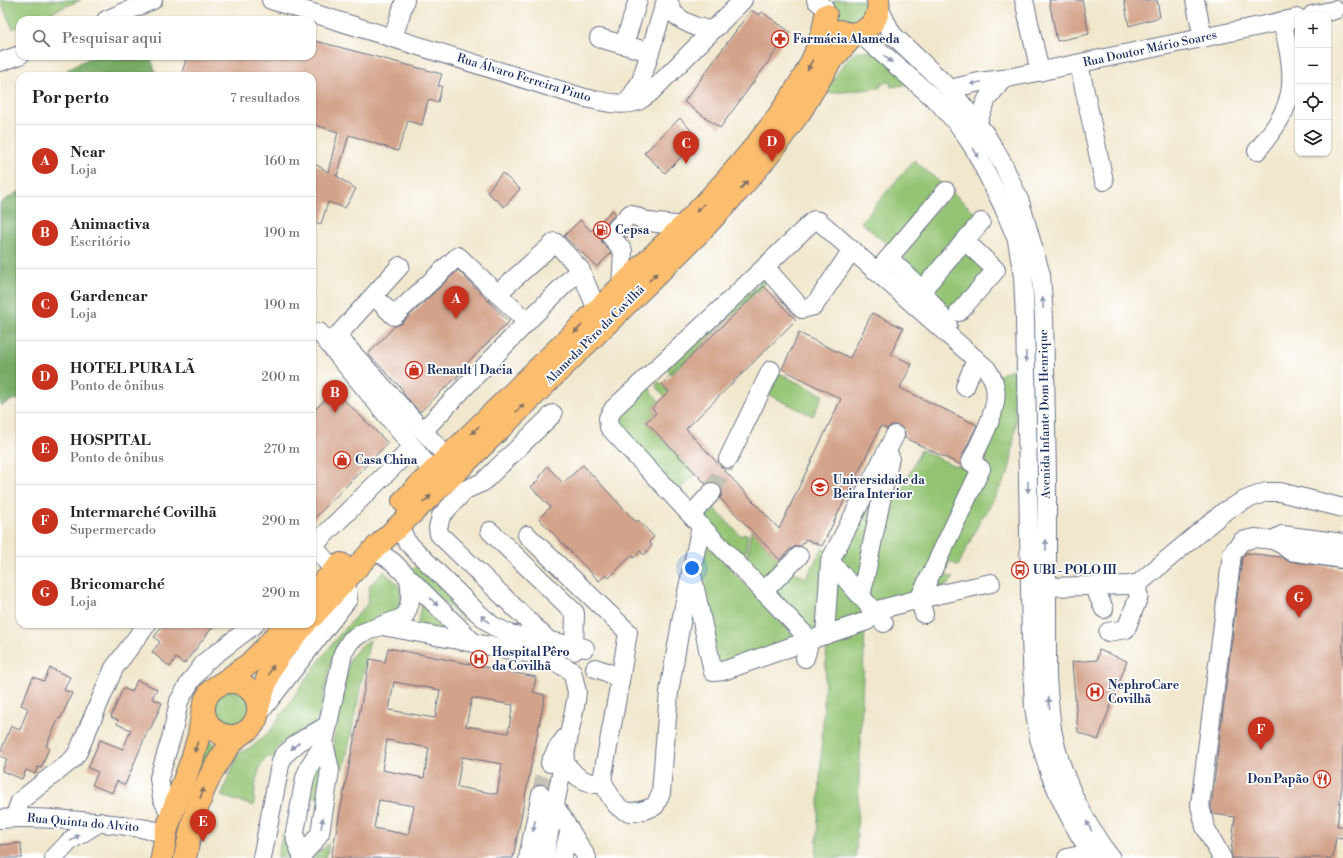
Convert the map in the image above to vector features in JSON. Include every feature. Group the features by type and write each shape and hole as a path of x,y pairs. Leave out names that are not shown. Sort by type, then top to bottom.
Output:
{"main road":[{"name":"Alameda Pêro da Covilhã","path":"316,589 340,575 371,552 459,469 699,232 763,162 800,112 830,62 857,33 873,24 877,16 878,4"},
{"name":"Alameda Pêro da Covilhã","path":"316,611 371,532 727,181 756,146 798,88 816,53 824,26 823,6"},
{"path":"823,6 830,23 837,30 845,33 857,33"},
{"path":"162,858 169,824 200,735 203,709 206,699 213,689 249,664 283,628"},
{"path":"203,709 206,721 211,729 221,736 238,736 246,732 255,724 270,670 282,651 302,628"},
{"path":"221,684 235,682 241,683 249,688 258,702 258,711"},
{"path":"185,858 190,833 208,779 228,746 238,736"}],"street":[{"path":"115,16 152,0"},
{"name":"Rua Álvaro Ferreira Pinto","path":"271,0 585,98 611,103 627,103 639,100 650,93 743,0"},
{"path":"393,38 405,0"},
{"path":"624,45 638,0"},
{"path":"667,0 673,13 682,20 694,26 708,30 718,26"},
{"path":"627,103 641,81 667,0"},
{"path":"1024,0 1040,72"},
{"path":"1195,0 1203,38"},
{"name":"Avenida Infante Dom Henrique","path":"878,4 892,34 950,89 986,135 1003,164 1020,202 1041,275 1044,318 1047,477 1046,587 1047,677 1049,704 1053,730 1068,782 1091,830 1111,858"},
{"path":"1326,12 1335,10"},
{"path":"1257,151 1273,131 1284,112 1289,98 1292,86 1289,51 1290,20"},
{"name":"Rua Doutor Mário Soares","path":"950,89 979,82 1040,72 1290,20"},
{"name":"Avenida Infante Dom Henrique","path":"857,33 938,102 960,127 975,150 988,175 1017,240 1023,277 1025,318 1031,639 1034,707 1039,738 1050,774 1064,806 1080,836 1094,857"},
{"path":"599,38 650,52"},
{"path":"0,62 16,56"},
{"path":"1079,64 1104,181"},
{"path":"977,123 988,99 1002,79"},
{"path":"877,272 946,191"},
{"path":"621,286 623,251 610,235 630,214 648,222 683,226"},
{"path":"818,638 764,592 696,521 609,427 608,418 614,408 814,220 819,221 987,369 995,383 996,398 992,415 971,462 981,469 922,606"},
{"path":"922,290 982,222"},
{"path":"959,312 996,270 965,241"},
{"path":"497,294 555,242 580,269 597,310"},
{"path":"765,267 802,309 814,306 852,250"},
{"path":"374,296 394,316 458,256 527,322"},
{"path":"888,258 922,290 970,354 965,387"},
{"path":"400,266 337,336 423,431 440,465"},
{"path":"423,431 580,269"},
{"path":"318,332 412,447 440,465"},
{"path":"728,459 771,370"},
{"path":"549,641 439,534 438,528 441,516 465,490 483,482 553,414"},
{"path":"805,658 818,638 830,561 895,435 861,597"},
{"path":"316,542 412,447"},
{"path":"527,535 628,632 602,780 613,802 624,811 641,812 655,806 661,793 669,692 692,572 696,521 712,492"},
{"path":"1046,587 1134,585 1139,583 1225,511 1245,500 1266,492 1280,492 1343,508"},
{"path":"402,522 401,530 407,542 493,626 510,634 549,641 594,654 597,664 576,701"},
{"path":"490,531 575,613 578,649 569,661 577,692 576,701 570,733 557,762 554,806 544,858"},
{"path":"1273,540 1282,535 1343,543"},
{"path":"1222,858 1205,828 1200,805 1232,554 1242,541 1255,538 1273,540 1283,545 1290,551 1343,559"},
{"path":"258,711 348,599 340,575 316,550"},
{"path":"371,552 383,555 393,562 474,643"},
{"path":"764,592 799,556"},
{"path":"830,561 879,617"},
{"path":"692,572 714,672 722,671 867,620 922,606 991,583"},
{"path":"321,761 330,770 320,833 303,850 295,832 305,778 321,761 343,653 351,640 362,633 404,617 410,607 411,592 409,578"},
{"path":"1108,632 1126,629 1139,596 1134,585"},
{"path":"1094,586 1104,609"},
{"path":"505,632 514,631 518,628 520,613"},
{"path":"379,626 527,653 548,658 581,677 593,671 607,672 620,681"},
{"path":"9,818 17,810 20,801 73,759 78,752 114,668 144,628"},
{"path":"169,824 162,798 159,778 172,735 179,701 190,682 205,662 250,628"},
{"path":"262,858 283,756 299,742 328,725"},
{"path":"557,762 586,782 596,784 602,780"},
{"path":"528,858 541,794"},
{"path":"554,806 587,858"},
{"name":"Rua Quinta do Alvito","path":"9,818 100,822 134,826 169,824"},
{"path":"54,858 71,840 100,822"},
{"path":"562,858 570,830"},
{"path":"1067,858 1081,855 1094,857"}],"green space":[{"path":"0,0 81,0 43,16 16,16 16,28 13,29"},
{"path":"834,0 868,0 868,8 865,16 860,21 853,23 846,22 836,15 833,8"},
{"path":"857,51 872,51 917,83 891,87 890,82 881,83 880,88 823,94 848,58"},
{"path":"86,60 151,60 156,72 67,72 69,68"},
{"path":"914,160 943,185 890,247 861,222"},
{"path":"952,192 980,217 926,279 898,254"},
{"path":"16,193 16,399 0,406 0,203"},
{"path":"967,250 989,270 954,311 932,291"},
{"path":"764,279 767,282 671,375 667,369"},
{"path":"1014,368 1016,421 1008,473 985,515 983,515 958,566 950,561 946,571 936,566 986,460 985,441 996,377"},
{"path":"779,373 823,395 813,416 769,395"},
{"path":"660,382 677,400 672,405 656,386 657,383"},
{"path":"648,387 659,401 652,408 656,413 646,422 696,474 678,491 617,431 616,419 621,412"},
{"path":"921,450 955,466 958,465 977,475 919,594 878,606 867,595 887,492 898,497"},
{"path":"881,474 862,586 839,559"},
{"path":"715,496 720,501 714,508 741,536 744,533 748,535 744,562 700,512"},
{"path":"751,530 781,561 788,551 794,556 765,584 746,565"},
{"path":"704,541 794,636 794,641 719,668 696,573"},
{"path":"822,548 827,551 820,633 812,633 774,595 790,570 806,578"},
{"path":"419,563 468,616 466,619 463,619 410,572"},
{"path":"934,569 953,578 949,584 927,592"},
{"path":"384,571 399,586 401,593 400,606 403,608 339,643 333,655 323,697 322,710 318,719 310,728 283,742 277,748 275,757 266,757 258,774 255,787 254,806 221,796 238,754 253,746 270,731 313,669 340,634 367,604 370,585"},
{"path":"830,571 865,613 827,633"},
{"path":"422,600 455,632 417,629"},
{"path":"865,627 856,858 816,858 827,641"},
{"path":"370,640 344,769 334,755 333,742 350,658 360,647"},
{"path":"235,690 245,695 249,701 249,715 245,721 239,725 229,726 219,721 215,715 214,705 219,695 225,691"},
{"path":"206,739 218,747 197,784 189,787"},
{"path":"322,765 318,798 305,796 310,767"},
{"path":"283,833 286,833 292,848 291,858 277,858"},
{"path":"329,844 326,858 310,858 311,857"}],"building":[{"path":"1049,0 1082,0 1089,34 1057,41"},
{"path":"1124,0 1157,0 1160,17 1129,26"},
{"path":"751,10 759,15 762,12 790,32 720,128 684,102"},
{"path":"316,41 442,74 438,86 442,86 438,102 428,100 422,125 408,121 398,151 349,135 337,176 335,175 356,189 345,208 328,202 321,224 316,222 316,164 328,172 338,132 316,125 316,72 182,72 186,60 316,60"},
{"path":"680,118 699,139 665,173 644,153"},
{"path":"502,173 520,189 504,207 487,192"},
{"path":"612,210 616,214 600,232 602,242 611,253 597,267 564,236 580,220 591,231"},
{"path":"631,228 633,231 626,238 624,236"},
{"path":"458,270 509,322 458,372 460,374 420,412 402,392 403,390 368,354 395,326 401,324"},
{"path":"764,286 796,320 686,429 779,529 841,399 782,369 799,333 850,358 872,313 903,328 891,354 912,364 900,388 977,425 961,458 961,465 905,438 904,430 899,426 890,426 887,429 881,426 822,546 806,539 801,546 796,546 788,551 780,560 720,498 722,489 719,485 714,482 709,482 706,484 646,422 656,413 652,408 669,392 662,384"},
{"path":"334,390 388,443 316,517 316,409"},
{"path":"583,465 636,522 638,520 654,537 649,542 652,545 644,555 640,551 634,558 632,555 609,578 606,575 599,581 539,519 550,507 531,487 538,480 547,466 563,483"},
{"path":"1246,553 1281,557 1288,561 1343,569 1343,778 1337,826 1343,826 1343,838 1336,837 1333,858 1232,858 1231,852 1235,817 1213,814 1211,808 1242,558"},
{"path":"161,628 212,628 184,664 176,658 170,667 152,652 160,642 154,637"},
{"path":"388,648 536,677 533,692 545,695 513,858 331,858 370,659 385,662","holes":["394,682 440,690 435,718 389,710","472,698 513,705 508,733 466,726","387,740 429,748 424,778 382,770","462,757 502,764 497,794 457,787","379,800 414,806 408,835 374,828"]},
{"name":"NephroCare Covilhã","path":"1099,650 1127,661 1098,740 1078,732 1072,662 1097,660"},
{"path":"50,668 70,677 64,690 72,693 46,746 49,748 41,768 38,767 35,774 26,770 22,779 2,771 7,759 0,756 0,753 11,726 20,730 28,708 21,705 33,677 44,681"},
{"path":"137,680 157,689 152,698 162,703 150,730 148,730 125,785 117,781 112,793 92,785 98,772 88,768 100,740 123,749 131,730 117,724 118,720 111,717 123,688 132,692"},
{"path":"21,843 22,858 0,858 0,845"}],"tunnel":[{"path":"712,492 728,459"},
{"path":"541,794 544,776 550,763"}],"place":[{"name":"Farmácia Alameda","path":"780,39"},
{"name":"HOTEL PURA LÃ","path":"772,162"},
{"name":"Gardencar","path":"686,164"},
{"name":"Cepsa","path":"602,230"},
{"name":"Ncar","path":"456,319"},
{"name":"Renault | Dacia","path":"414,370"},
{"name":"Animactiva","path":"335,413"},
{"name":"Casa China","path":"342,460"},
{"name":"Universidade da Beira Interior","path":"820,487"},
{"name":"UBI - POLO III","path":"1020,570"},
{"name":"Bricomarché","path":"1299,618"},
{"name":"Hospital Pêro da Covilhã","path":"479,659"},
{"name":"NephroCare Covilhã","path":"1095,692"},
{"name":"Intermarché Covilhã","path":"1261,750"},
{"name":"Don Papão","path":"1322,779"},
{"name":"HOSPITAL","path":"203,842"}]}
